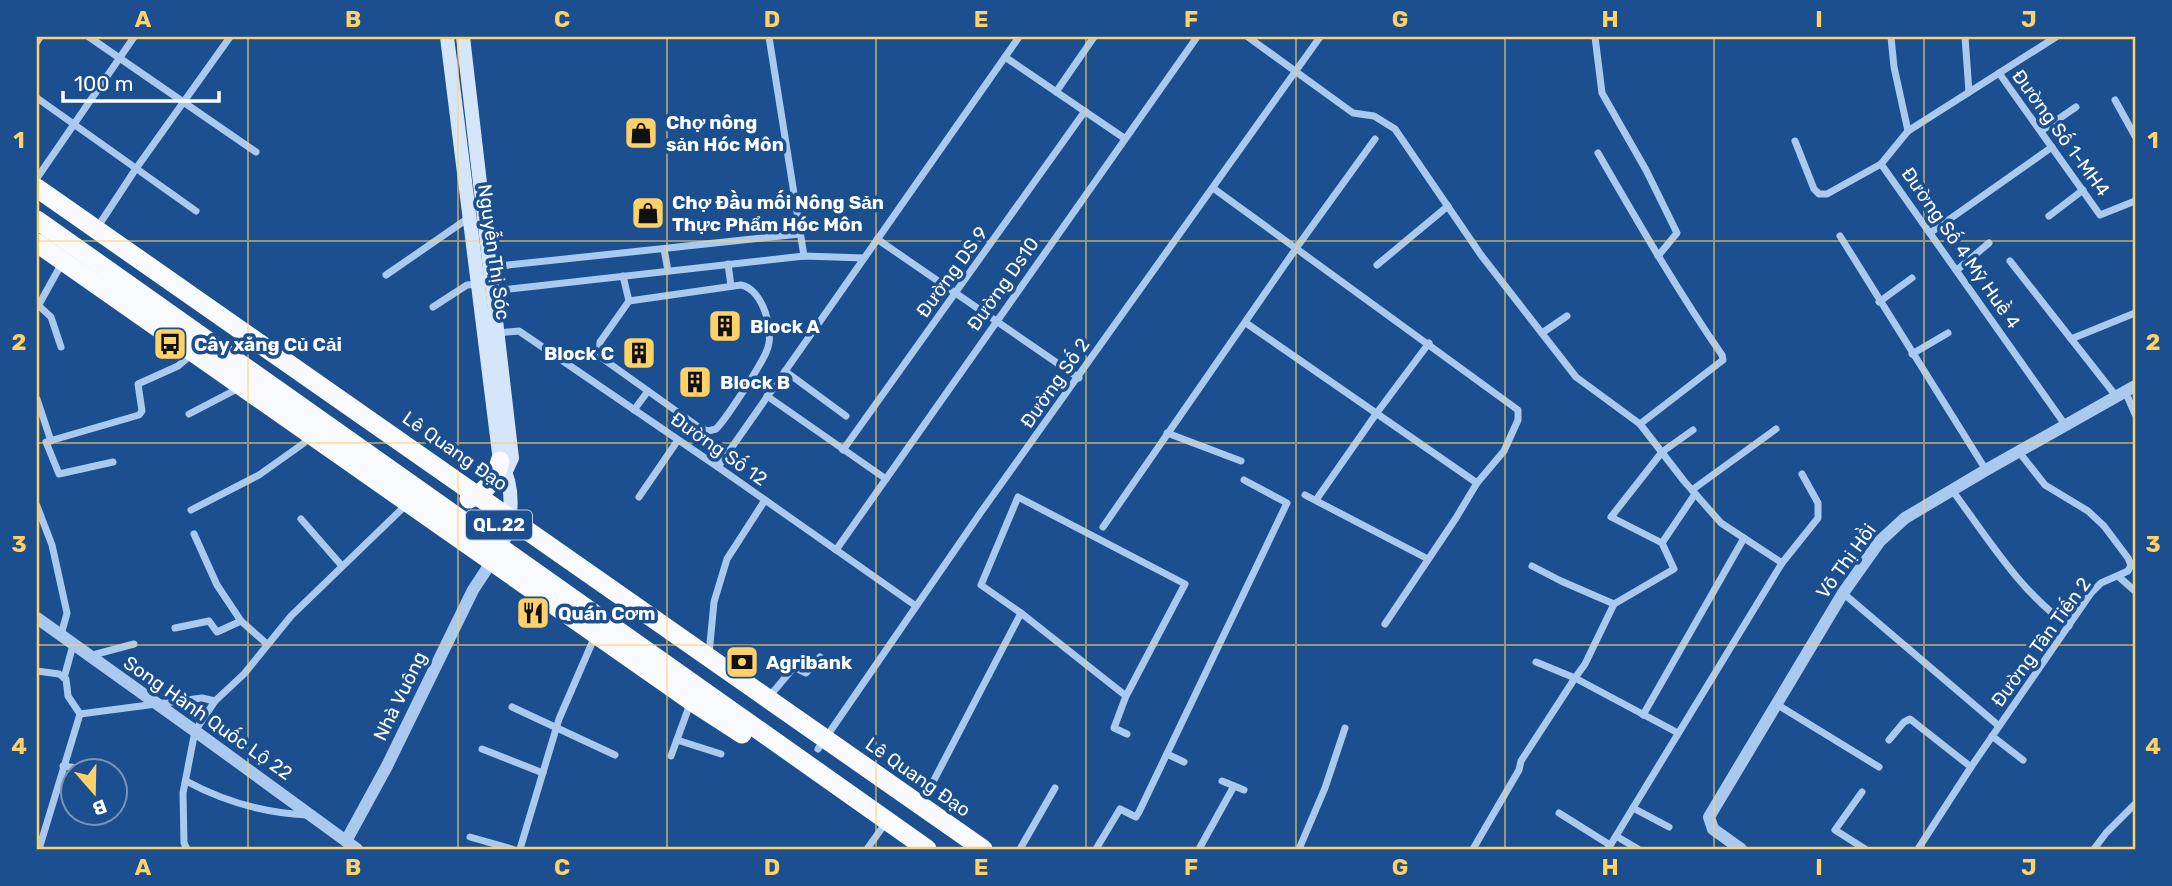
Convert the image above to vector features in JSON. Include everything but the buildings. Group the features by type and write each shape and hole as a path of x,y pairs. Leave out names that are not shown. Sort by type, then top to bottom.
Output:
{"highway":[{"name":"Lê Quang Đạo","path":"37,188 471,498 503,539 599,627 884,826 927,849"},
{"name":"Lê Quang Đạo","path":"37,202 471,498"},
{"name":"Lê Quang Đạo","path":"37,219 503,539 983,849"},
{"name":"Lê Quang Đạo","path":"37,243 407,503 503,539 708,658 769,698 822,744 961,849"},
{"path":"471,498 503,466"},
{"name":"Lê Quang Đạo","path":"884,826 905,849"}],"main road":[{"name":"Nguyễn Thị Sóc","path":"447,37 503,466 503,539"},
{"name":"Nguyễn Thị Sóc","path":"463,37 512,458 503,466"}],"street":[{"path":"37,42 40,37"},
{"path":"89,37 256,152"},
{"path":"37,178 134,37"},
{"path":"96,229 230,37"},
{"path":"769,37 804,256"},
{"path":"718,467 1019,37"},
{"path":"1056,92 1094,37"},
{"name":"Đường Ds10","path":"836,550 1197,37"},
{"path":"1248,37 1353,113 1374,116 1395,129 1481,255 1576,377 1640,424 1721,523 1782,563"},
{"name":"Đường Số 2","path":"822,744 916,606 1320,37"},
{"path":"1595,37 1604,99 1646,170 1677,233 1658,256"},
{"path":"1891,37 1894,67 1908,131"},
{"path":"1965,37 1969,92"},
{"name":"Đường Số 4 Mỹ Huề 4","path":"2053,38 1908,131 1881,164 2066,426"},
{"path":"1005,57 1124,138"},
{"name":"Đường Số 1-MH4","path":"1999,73 2101,215 2135,201"},
{"path":"37,98 196,211"},
{"path":"2115,100 2135,136"},
{"path":"2041,131 2076,107"},
{"name":"Đường DS 9","path":"844,450 1085,111"},
{"path":"1103,527 1375,139"},
{"path":"1795,141 1814,189 1822,195 1881,164"},
{"path":"1930,233 2052,146"},
{"path":"1598,153 1723,360 1640,424"},
{"path":"1213,188 1518,410 1518,420 1503,450 1477,483 1385,624"},
{"path":"2049,215 2082,190"},
{"path":"1377,265 1448,206"},
{"path":"386,275 470,217"},
{"path":"490,267 800,234"},
{"path":"1840,236 1986,470"},
{"path":"877,239 1079,378"},
{"path":"1957,270 1989,243"},
{"path":"664,249 668,271"},
{"path":"493,292 804,256 864,258"},
{"path":"2010,261 2071,339 2125,391 2135,414"},
{"path":"61,347 51,317 37,307 63,262"},
{"path":"728,264 731,286"},
{"path":"623,276 629,302"},
{"path":"1879,302 1912,278"},
{"path":"433,307 467,285 479,284"},
{"path":"731,286 750,288 758,296 766,318 768,346 719,426 704,430 601,358 598,353 600,342 629,302 731,286"},
{"path":"2071,339 2135,313"},
{"path":"1542,332 1567,316"},
{"path":"1246,323 1477,483"},
{"name":"Đường Số 12","path":"498,333 519,331 916,606"},
{"path":"1912,354 1948,333"},
{"path":"1316,500 1429,344"},
{"path":"48,441 139,415 142,411 138,384 178,366 193,353"},
{"path":"785,372 846,416"},
{"path":"189,414 241,387"},
{"path":"634,410 648,391"},
{"name":"Võ Thị Hồi","path":"1741,849 1713,829 1709,817 1843,593 1880,541 1905,519 1952,490 2125,391"},
{"path":"767,396 886,479"},
{"path":"37,399 59,474 113,462"},
{"path":"1662,543 1693,492 1776,429"},
{"path":"1473,849 1519,770 1521,761 1585,664 1614,604 1674,569 1662,543 1611,517 1639,485 1662,452 1693,430"},
{"path":"1167,433 1241,461"},
{"path":"191,510 258,475 304,443 312,434"},
{"path":"639,497 678,440"},
{"name":"Đường Tân Tiến 2","path":"1918,849 2091,593 2101,583 2128,571 2131,565 2104,526 2088,512 2045,485 2019,452"},
{"path":"1559,813 1609,847 1782,563 1818,518 1818,503 1802,474"},
{"path":"1096,849 1120,809 1136,817 1287,503 1244,480"},
{"path":"1952,490 2024,585 2051,613 2069,626"},
{"path":"1305,495 1428,559"},
{"path":"1126,696 981,585 1018,497 1185,584 1126,696 1114,728 1127,734"},
{"path":"708,658 714,602 722,573 734,545 765,500"},
{"path":"187,849 184,844 184,806 195,730 215,701 244,674 267,645 407,503"},
{"path":"37,506 52,545 67,613 61,636"},
{"path":"301,519 342,566"},
{"path":"194,534 217,585 241,621 267,645"},
{"path":"1643,715 1744,538"},
{"name":"Nhà Vuông","path":"344,845 387,766 472,590 503,539"},
{"path":"1532,566 1614,604"},
{"path":"2119,577 2135,591"},
{"path":"1843,593 1999,726"},
{"path":"920,806 1021,613"},
{"name":"Song Hành Quốc Lộ 22","path":"37,618 312,815 344,845 357,849"},
{"path":"175,628 209,621 217,632 241,621"},
{"path":"520,849 556,727 599,627"},
{"path":"88,656 134,644"},
{"path":"73,645 64,678 68,696 80,714"},
{"path":"769,698 794,667 806,673 820,657"},
{"path":"1535,662 1575,678 1678,733"},
{"path":"37,671 59,674 64,678"},
{"path":"671,756 694,694"},
{"path":"80,714 202,698 215,701"},
{"path":"1776,704 1879,767"},
{"path":"512,707 615,755"},
{"path":"66,756 80,714"},
{"path":"1889,740 1904,722 1910,719 1971,767"},
{"path":"1299,849 1325,788 1345,728"},
{"path":"1992,736 2023,760"},
{"path":"677,740 721,754"},
{"path":"482,748 543,773"},
{"path":"1167,754 1184,762"},
{"path":"39,849 60,776"},
{"path":"186,781 206,792 275,814 312,815"},
{"path":"1222,782 1244,790"},
{"path":"1199,849 1234,786"},
{"path":"1020,849 1055,788"},
{"path":"1862,792 1835,830 1865,849"},
{"path":"2094,849 2135,804"},
{"path":"1633,808 1669,827"},
{"path":"867,849 884,826"},
{"path":"1616,836 1638,849"},
{"path":"470,837 512,849"}],"place":[{"name":"Chợ nông sản Hóc Môn","path":"641,133"},
{"name":"Chợ Đầu mối Nông Sản Thực Phẩm Hóc Môn","path":"648,213"},
{"name":"Block A","path":"725,326"},
{"name":"Cây xăng Củ Cải","path":"170,344"},
{"name":"Block C","path":"639,353"},
{"name":"Block B","path":"695,382"},
{"name":"Quán Cơm","path":"533,613"},
{"name":"Agribank","path":"742,662"}]}
